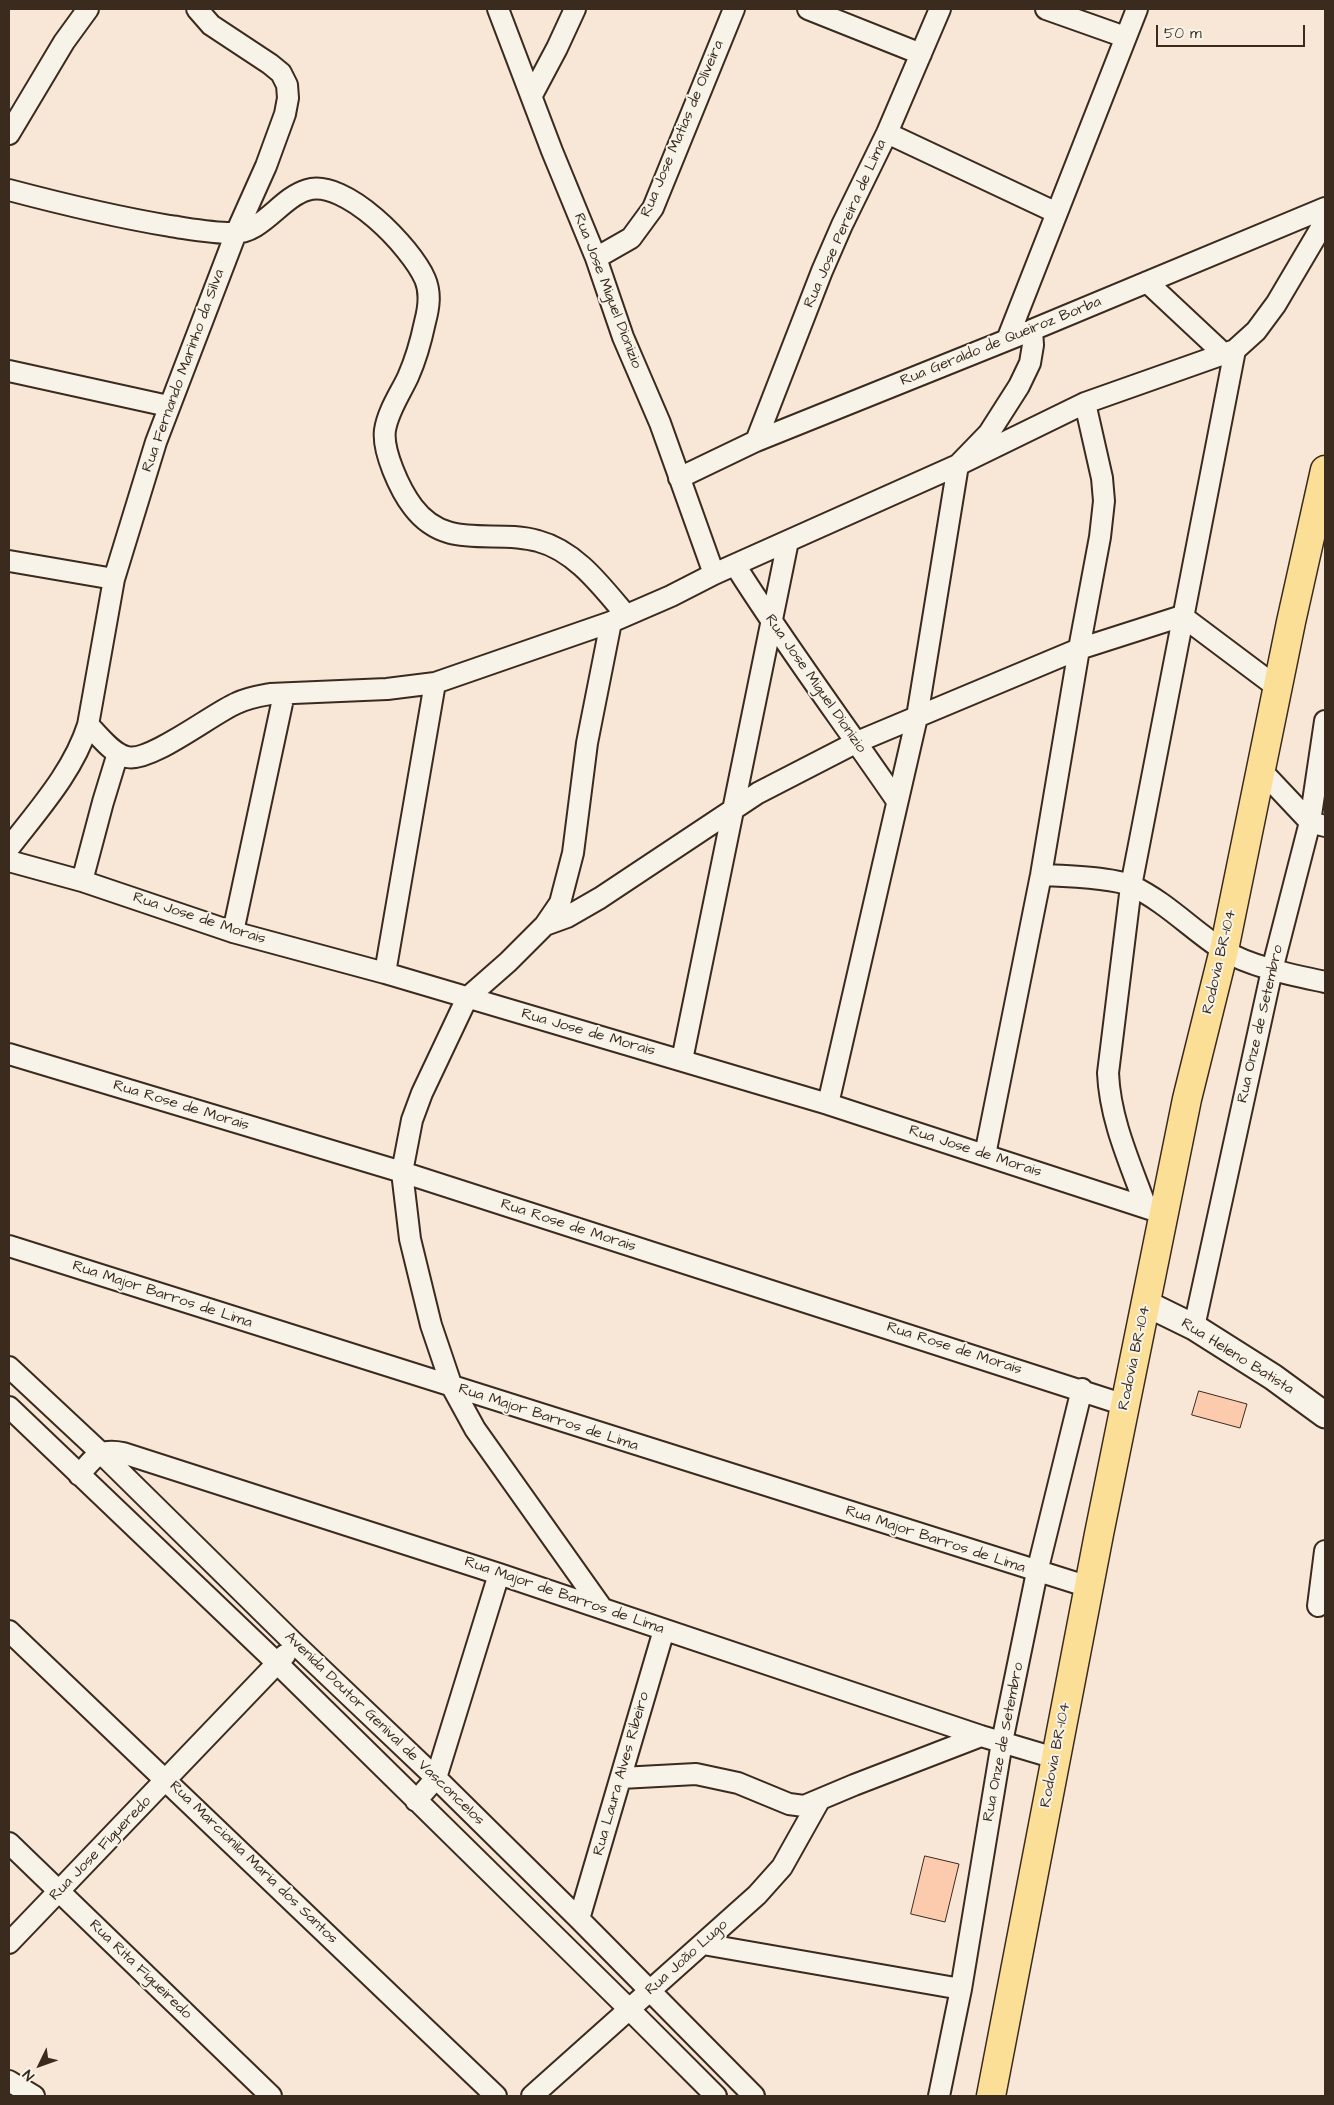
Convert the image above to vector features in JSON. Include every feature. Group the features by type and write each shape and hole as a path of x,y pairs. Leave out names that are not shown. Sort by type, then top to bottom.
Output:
{"highway":[{"name":"Rodovia BR-104","path":"991,2096 1055,1758 1125,1405 1147,1304 1155,1210 1187,1099 1224,950 1291,622 1318,533 1325,470"}],"street":[{"path":"9,134 64,42 88,9"},
{"name":"Rua Fernando Marinho da Silva","path":"9,848 66,772 85,736 114,579 168,406 236,233 266,166 285,114 288,98 287,85 281,74 270,64 218,30 197,9"},
{"name":"Rua Jose Miguel Dionizio","path":"498,9 596,258 623,337 660,423 678,478 714,574"},
{"path":"532,95 558,48 575,9"},
{"name":"Rua Jose Matias de Oliveira","path":"596,258 631,238 653,208 734,9"},
{"path":"808,9 921,54"},
{"name":"Rua Jose Pereira de Lima","path":"756,441 822,271 842,225 887,133 940,9"},
{"path":"1046,9 1125,36"},
{"path":"1007,340 1136,9"},
{"path":"887,133 1057,213"},
{"path":"9,190 153,223 209,232 236,233 255,226 298,194 312,189 320,189 338,194 363,208 381,224 415,262 425,279 429,296 427,313 415,362 388,419 385,431 388,453 393,469 412,506 430,524 448,533 467,536 527,539 558,549 582,567 618,618 587,743 569,873 560,903 546,925 467,998 419,1102 406,1146 402,1172 410,1239 434,1333 452,1387 475,1429 602,1608"},
{"name":"Rua Geraldo de Queiroz Borba","path":"678,478 756,441 1032,330 1325,208"},
{"path":"88,725 118,753 127,757 138,756 178,738 238,702 261,696 403,688 435,683 618,618 671,596 714,574 958,465 1085,403 1230,352 1256,330 1276,304 1325,221"},
{"path":"1147,282 1230,352"},
{"path":"828,1104 917,717 958,465 989,433 1019,386 1030,363 1034,345 1032,330"},
{"path":"1155,1210 1114,1117 1109,1095 1108,1073 1131,886 1230,352"},
{"path":"9,371 168,406"},
{"path":"985,1155 1020,991 1100,536 1104,501 1099,456 1085,403"},
{"path":"682,1060 735,808 788,541"},
{"path":"9,561 114,579"},
{"name":"Rua Jose Miguel Dionizio","path":"735,565 820,693 897,801"},
{"path":"546,925 567,917 600,898 758,793 856,742 1079,649 1182,616"},
{"path":"1182,616 1278,688"},
{"path":"385,973 435,683"},
{"path":"233,932 284,694"},
{"name":"Rua Onze de Setembro","path":"1194,1327 1272,970 1318,824 1325,721"},
{"path":"82,882 118,753"},
{"path":"1261,770 1318,824"},
{"name":"Rua Jose de Morais","path":"9,861 82,882 233,932 385,973 828,1104 1155,1210"},
{"path":"1041,875 1096,879 1131,886 1190,924 1224,950 1272,970 1325,982"},
{"name":"Rua Rose de Morais","path":"9,1054 402,1172 1125,1405"},
{"name":"Rua Major Barros de Lima","path":"9,1246 1089,1587"},
{"name":"Rua Heleno Batista","path":"1147,1304 1194,1327 1273,1377 1325,1415"},
{"name":"Avenida Doutor Genival de Vasconcelos","path":"9,1367 100,1452 294,1644 436,1778 754,2096"},
{"name":"Rua Onze de Setembro","path":"939,2096 961,1989 1002,1742 1037,1572 1082,1390"},
{"name":"Avenida Doutor Genival de Vasconcelos","path":"9,1406 277,1663 630,2009 716,2096"},
{"name":"Rua Major de Barros de Lima","path":"100,1452 106,1450 123,1453 499,1574 981,1736 1055,1758"},
{"path":"79,1475 100,1452"},
{"path":"1318,1606 1325,1551"},
{"path":"416,1801 436,1778 499,1574"},
{"name":"Rua Laura Alves Ribeiro","path":"579,1919 664,1630"},
{"name":"Rua Marcionila Maria dos Santos","path":"9,1631 496,2096"},
{"name":"Rua Jose Figueredo","path":"9,1943 294,1644"},
{"path":"621,1778 696,1774 738,1783 797,1806 804,1806 981,1736"},
{"name":"Rua João Lugo","path":"541,2092 757,1895 770,1881 795,1844 819,1801"},
{"name":"Rua Rita Figueiredo","path":"9,1843 271,2096"},
{"path":"703,1944 961,1989"},
{"path":"9,2081 34,2096"}],"building":[{"path":"1199,1391 1247,1404 1240,1428 1192,1415"},
{"path":"925,1856 959,1864 945,1922 911,1914"}]}
